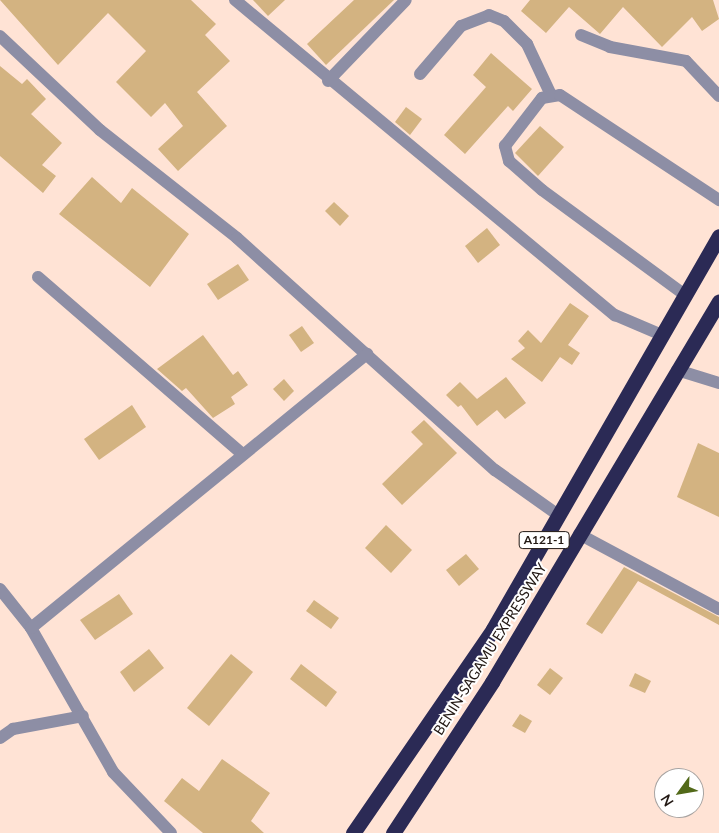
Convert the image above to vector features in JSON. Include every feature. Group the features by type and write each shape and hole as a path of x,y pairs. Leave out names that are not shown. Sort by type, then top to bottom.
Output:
{"highway":[{"name":"A121-1","path":"353,833 493,629 719,236"},
{"name":"BENIN-SAGAMU EXPRESSWAY","path":"394,833 492,682 719,300"}],"street":[{"path":"234,0 328,81 615,315 662,335"},
{"path":"328,81 406,0"},
{"path":"420,74 461,26 489,15 504,21 527,44 551,95"},
{"path":"581,35 610,47 686,61 719,96"},
{"path":"0,36 100,130 237,238 495,470 558,514"},
{"path":"685,295 542,190 509,161 505,146 542,98 560,95 719,200"},
{"path":"38,277 241,453"},
{"path":"31,628 241,453 367,354"},
{"path":"677,370 719,383"},
{"path":"579,534 719,609"},
{"path":"0,588 5,606 31,628 83,716 113,772 171,833"},
{"path":"0,738 13,729 83,716"}],"building":[{"path":"0,0 191,0 216,24 205,35 230,61 197,92 227,126 178,171 158,149 183,126 165,103 151,117 116,82 146,51 108,13 58,65"},
{"path":"253,0 285,0 268,16"},
{"path":"354,0 394,0 326,65 307,44"},
{"path":"530,0 713,0 719,19 702,31 692,17 662,47 623,7 600,34 569,7 546,33 521,11"},
{"path":"491,53 532,89 513,111 508,106 465,154 444,135 486,87 473,75"},
{"path":"0,66 22,84 27,79 46,99 31,114 62,143 42,165 56,176 43,193 0,156"},
{"path":"406,107 422,119 410,135 395,122"},
{"path":"540,126 564,147 538,176 515,153"},
{"path":"92,177 121,203 132,188 189,234 150,287 59,214"},
{"path":"334,202 349,216 340,226 325,211"},
{"path":"487,228 500,245 478,263 465,246"},
{"path":"238,264 249,280 218,300 207,284"},
{"path":"570,303 589,316 568,345 580,353 572,365 560,357 542,382 511,359 525,348 518,341 528,330 541,343"},
{"path":"302,326 314,343 301,352 289,335"},
{"path":"203,335 233,375 238,371 248,385 231,397 235,404 213,418 186,388 182,391 157,369"},
{"path":"506,377 526,403 505,419 497,410 477,426 461,405 458,407 446,395 460,382 477,399"},
{"path":"284,379 294,391 284,401 273,389"},
{"path":"132,405 146,427 99,460 84,439"},
{"path":"424,420 457,453 402,505 382,484 423,444 411,432"},
{"path":"698,443 719,453 719,517 677,497"},
{"path":"386,525 412,550 391,573 365,548"},
{"path":"466,554 479,569 459,586 446,570"},
{"path":"624,567 719,617 719,625 638,581 602,634 586,624"},
{"path":"119,594 133,614 95,640 80,620"},
{"path":"314,600 339,618 331,629 306,611"},
{"path":"149,649 164,668 134,692 120,672"},
{"path":"231,654 253,672 209,726 187,708"},
{"path":"301,664 337,692 326,707 290,679"},
{"path":"550,668 563,678 550,695 537,685"},
{"path":"635,673 651,681 645,693 629,686"},
{"path":"520,714 532,721 525,733 512,726"},
{"path":"222,759 270,793 251,821 264,833 203,833 164,801 182,778 199,791"}]}
